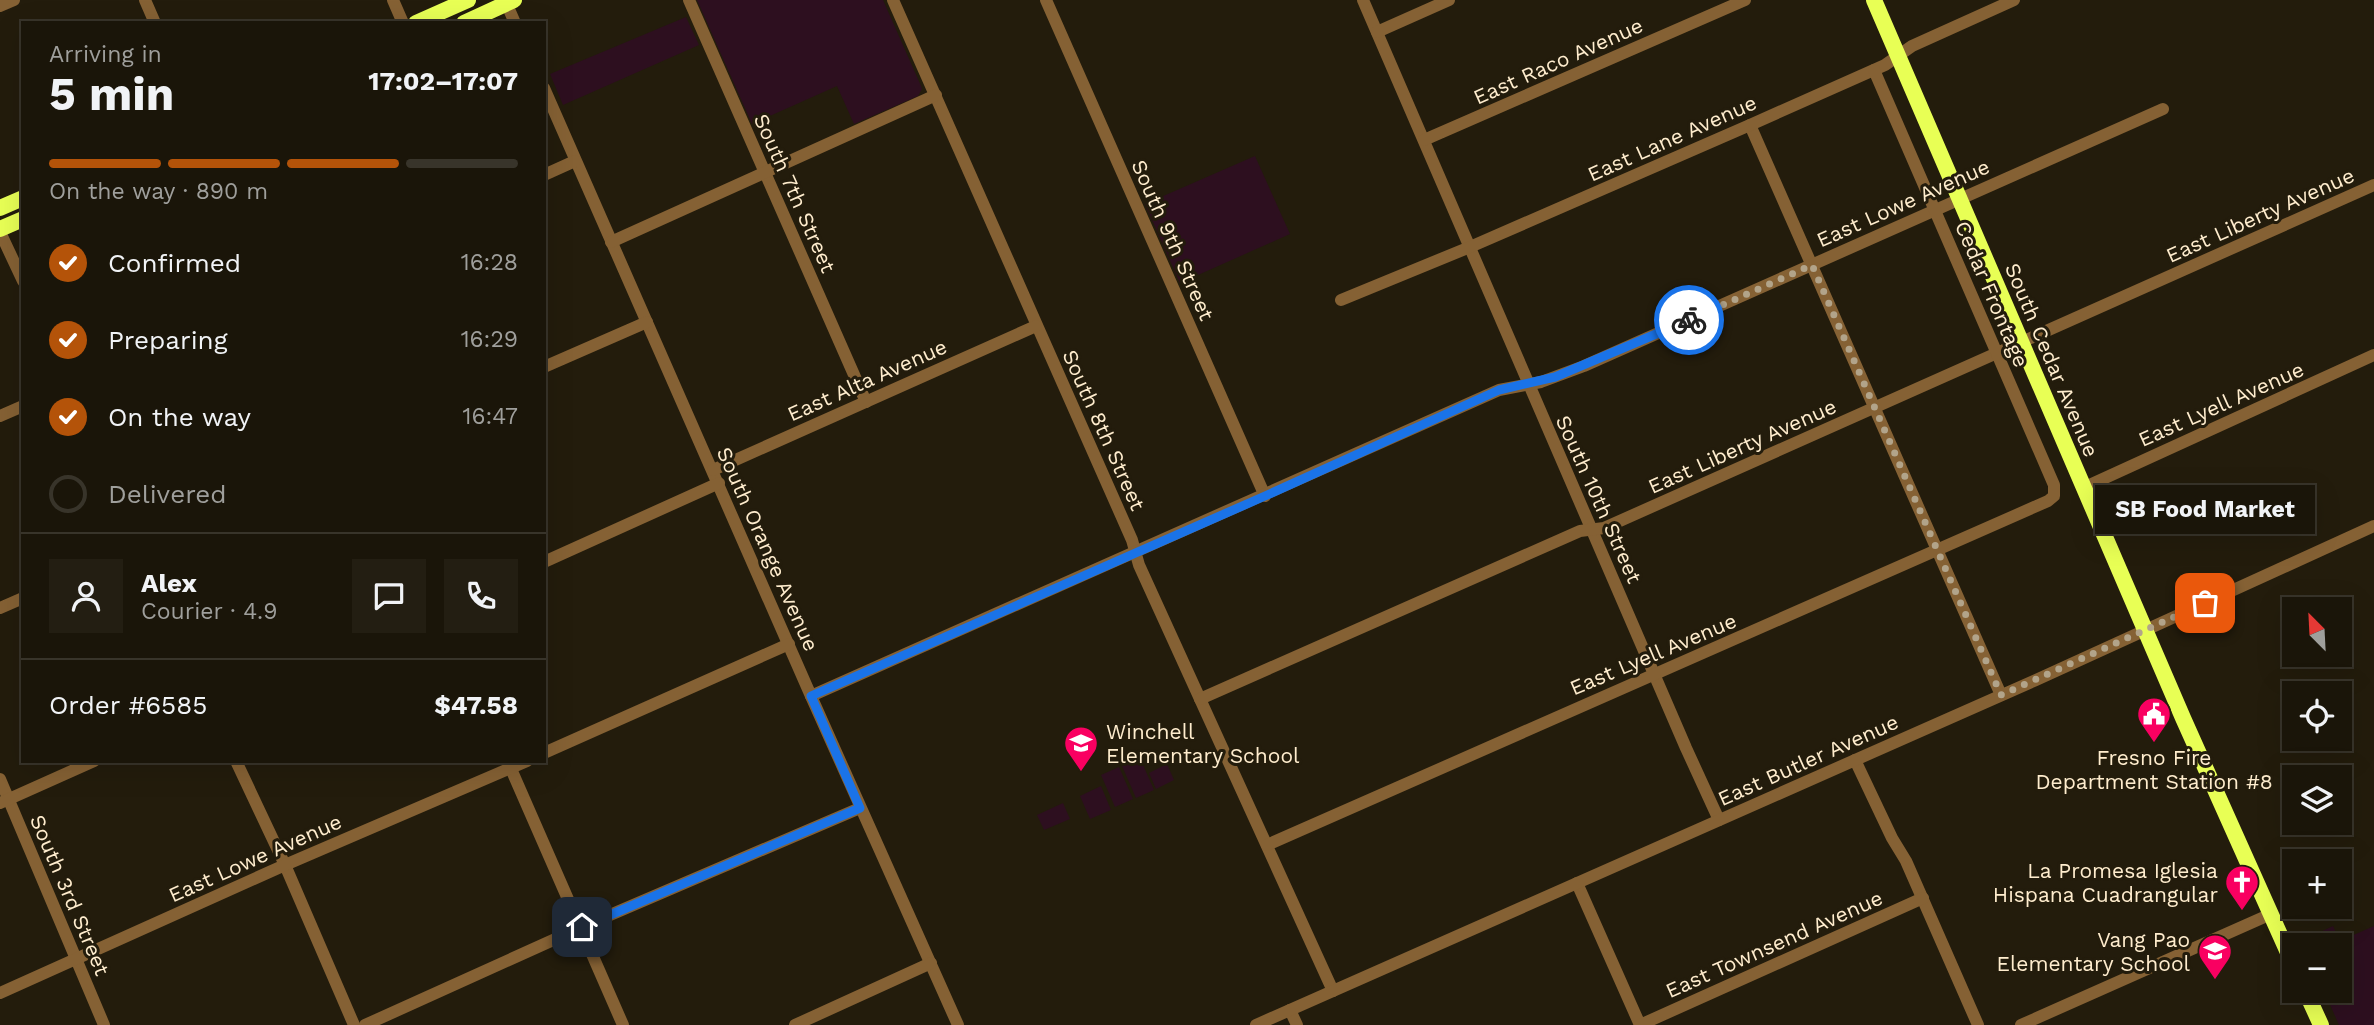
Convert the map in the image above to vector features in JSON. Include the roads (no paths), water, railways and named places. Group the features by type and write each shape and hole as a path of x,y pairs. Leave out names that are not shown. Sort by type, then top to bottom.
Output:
{"main road":[{"path":"421,21 468,0"},
{"name":"South Cedar Avenue","path":"1874,0 2145,631 2282,939"},
{"path":"468,21 508,1"},
{"path":"0,208 21,199"},
{"path":"0,231 21,220"},
{"path":"2311,1003 2320,1025"}],"street":[{"path":"0,6 13,0"},
{"path":"145,0 154,21"},
{"path":"393,0 402,21"},
{"name":"South 7th Street","path":"689,0 866,402"},
{"name":"South 8th Street","path":"893,0 1132,540 1139,565 1333,991"},
{"name":"South 9th Street","path":"1046,0 1265,496"},
{"name":"South 10th Street","path":"1363,0 1719,820"},
{"path":"1377,32 1449,0"},
{"name":"East Raco Avenue","path":"1424,140 1745,0"},
{"name":"East Lane Avenue","path":"1341,300 1470,247 1874,70 1912,46 2014,0"},
{"path":"508,1 514,21"},
{"name":"Cedar Frontage","path":"1874,70 2054,485 2054,496"},
{"name":"South Orange Avenue","path":"546,93 958,1025"},
{"path":"611,242 936,95"},
{"name":"East Lowe Avenue","path":"811,696 1499,390 1548,380 1584,366 2163,109"},
{"path":"1750,125 2001,695"},
{"path":"546,174 575,161"},
{"name":"East Liberty Avenue","path":"1200,699 1580,531 1604,528 2374,185"},
{"path":"0,231 21,277"},
{"path":"546,366 647,321"},
{"name":"East Alta Avenue","path":"713,470 1036,326"},
{"name":"East Lyell Avenue","path":"2083,488 2374,355"},
{"path":"0,416 21,407"},
{"path":"546,561 719,483"},
{"name":"East Lyell Avenue","path":"1267,845 2048,501 2054,496"},
{"name":"East Butler Avenue","path":"1256,1025 2145,631 2374,526"},
{"path":"0,608 21,599"},
{"path":"546,752 789,644"},
{"path":"1855,760 1888,831 1906,861 1978,1025"},
{"path":"4,801 90,763"},
{"path":"237,763 285,865 354,1025"},
{"path":"509,765 623,1025"},
{"name":"East Lowe Avenue","path":"0,993 509,765"},
{"name":"South 3rd Street","path":"0,779 4,801 104,1025"},
{"path":"365,1025 582,927 860,808"},
{"path":"1577,883 1640,1025"},
{"name":"East Townsend Avenue","path":"1640,1025 1923,898"},
{"path":"2021,1025 2271,914"},
{"path":"795,1025 931,963"},
{"path":"1290,1010 1297,1025"}],"place":[{"name":"SB Food Market","path":"2205,603"},
{"name":"Fresno Fire Department Station #8","path":"2154,744"},
{"name":"Winchell Elementary School","path":"1081,773"},
{"name":"La Promesa Iglesia Hispana Cuadrangular","path":"2242,912"},
{"name":"Vang Pao Elementary School","path":"2215,981"}]}
